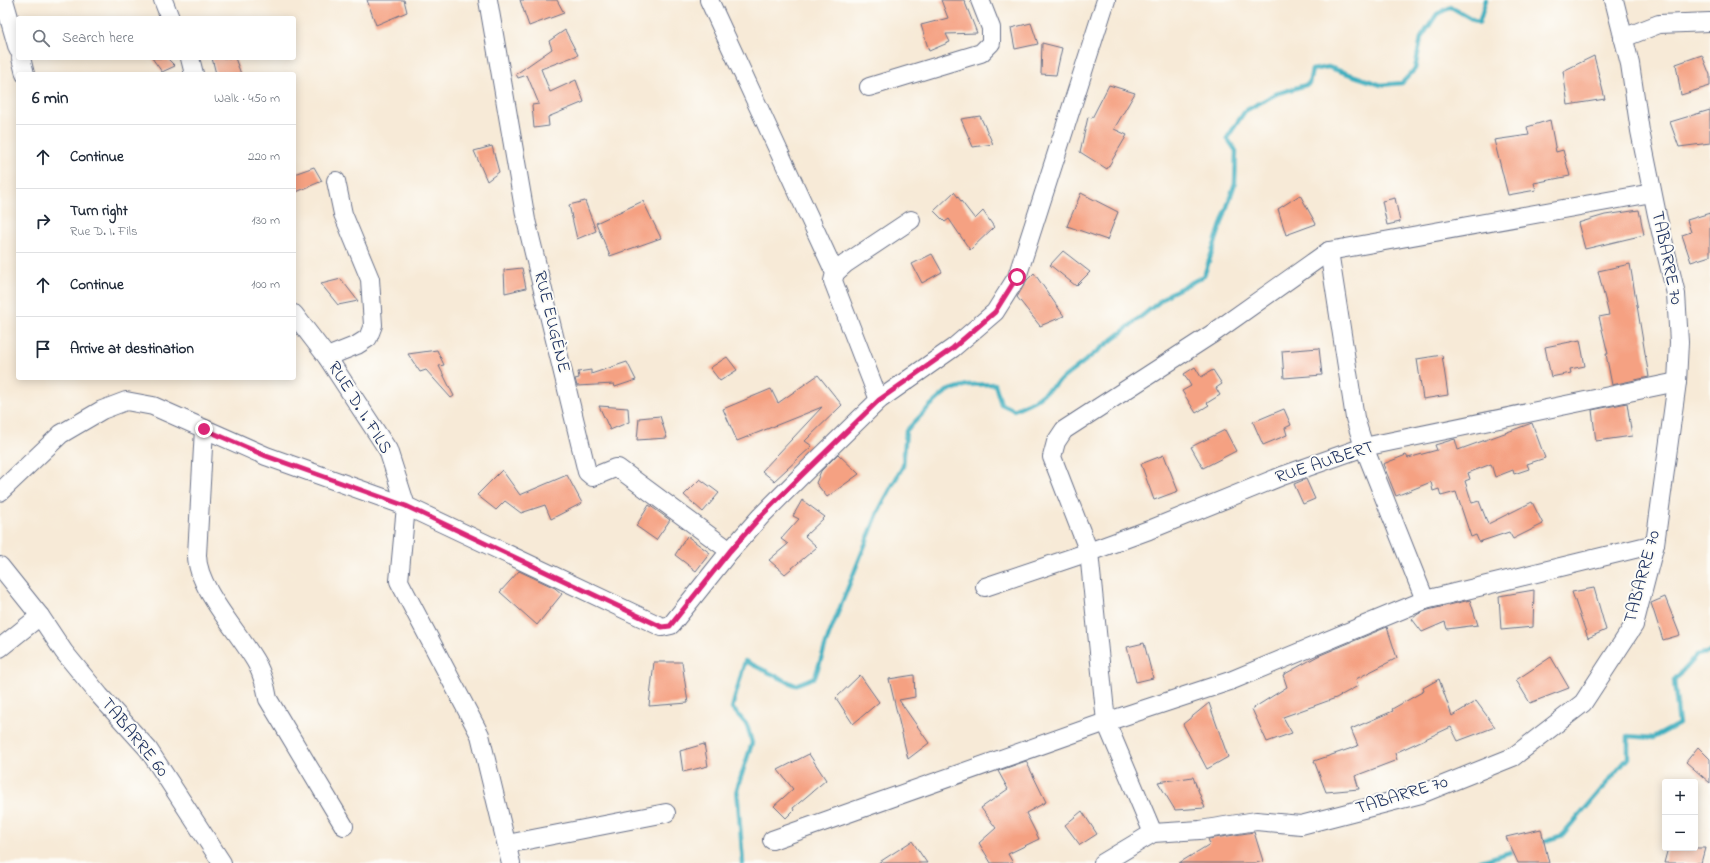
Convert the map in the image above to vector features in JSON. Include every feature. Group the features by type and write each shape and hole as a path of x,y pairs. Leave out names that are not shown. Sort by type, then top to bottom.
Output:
{"street":[{"path":"4,0 16,42"},
{"path":"163,0 169,16"},
{"name":"RUE EUGÈNE","path":"488,0 526,220 587,472 593,477 618,468 730,551"},
{"path":"709,0 834,273 833,281 879,400"},
{"path":"869,88 981,53 991,43 991,28 980,0"},
{"path":"0,492 60,434 102,410 126,401 153,406 266,456 406,506 662,627 670,626 730,551 761,516 879,400 953,348 995,312 1017,277 1106,0"},
{"name":"TABARRE 70","path":"1103,863 1153,834 1200,830 1256,821 1301,825 1421,794 1513,757 1583,703 1634,625 1655,544 1677,382 1679,342 1676,294 1652,193 1640,131 1630,64 1614,0"},
{"path":"1623,38 1658,24 1710,22"},
{"path":"22,60 24,72"},
{"path":"190,60 194,72"},
{"path":"327,357 357,346 368,338 373,325 370,279 343,214 336,181"},
{"path":"1153,834 1106,722 1089,552 1052,456 1056,442 1064,430 1212,334 1329,251 1652,193"},
{"path":"834,273 911,220"},
{"path":"1329,251 1355,418 1364,447 1425,600"},
{"name":"RUE D. I. FILS","path":"296,317 327,357 388,450 406,506"},
{"name":"RUE AUBERT","path":"985,586 1089,552 1149,530 1282,476 1364,447 1677,382"},
{"path":"204,429 197,555 197,565 202,581 257,664 264,679 268,700 344,826"},
{"path":"406,506 399,581 480,735 511,863"},
{"path":"772,840 1106,722 1230,681 1425,600 1655,544"},
{"name":"TABARRE 60","path":"0,566 40,616 64,652 100,696 148,749 222,863"},
{"path":"0,648 40,616"},
{"path":"507,844 666,813"}],"building":[{"path":"367,0 404,0 407,12 376,25"},
{"path":"520,0 557,0 564,13 529,26"},
{"path":"941,0 964,0 977,33 946,34 950,42 929,51 921,25 948,18"},
{"path":"1031,23 1038,44 1015,49 1011,28"},
{"path":"565,30 578,55 541,69 550,92 576,80 584,102 548,117 549,126 534,128 532,105 539,104 527,75 518,78 516,74 552,49 549,41"},
{"path":"1042,43 1062,48 1056,75 1041,74"},
{"path":"1702,55 1710,75 1710,86 1681,95 1676,64"},
{"path":"1594,56 1605,99 1568,105 1563,71"},
{"path":"153,60 169,60 175,66 162,72"},
{"path":"212,60 236,60 240,72 216,72"},
{"path":"1109,85 1135,93 1114,129 1127,135 1107,169 1080,152 1088,117 1092,118"},
{"path":"1710,110 1710,143 1679,147 1670,122"},
{"path":"980,116 993,144 973,147 961,119"},
{"path":"1550,120 1556,152 1563,150 1570,176 1534,183 1536,190 1508,195 1494,140 1529,135 1527,127"},
{"path":"492,146 499,172 487,181 474,151"},
{"path":"314,167 322,181 296,192 296,173"},
{"path":"954,192 975,219 983,211 994,227 970,250 949,219 945,222 934,211"},
{"path":"1081,193 1118,212 1107,240 1067,226"},
{"path":"1300,195 1316,224 1286,235 1278,209"},
{"path":"1395,198 1400,222 1387,225 1382,201"},
{"path":"585,201 596,231 577,239 569,205"},
{"path":"643,201 661,238 610,256 596,223"},
{"path":"1639,210 1644,235 1585,249 1578,223 1605,215"},
{"path":"1710,213 1710,256 1691,262 1682,235 1691,232 1687,220"},
{"path":"1063,251 1090,272 1076,286 1050,265"},
{"path":"932,254 942,272 922,283 912,264"},
{"path":"1630,264 1649,377 1612,385 1606,354 1608,354 1599,317 1609,315 1598,271"},
{"path":"522,268 526,288 505,293 504,270"},
{"path":"1034,273 1064,316 1040,326 1017,297 1027,280"},
{"path":"341,279 358,301 338,305 321,284"},
{"path":"1580,340 1585,366 1570,369 1571,373 1551,377 1545,347"},
{"path":"1319,348 1322,375 1284,378 1282,351"},
{"path":"437,350 444,365 439,366 454,396 451,398 426,370 420,372 408,354"},
{"path":"1442,355 1448,395 1423,399 1417,359"},
{"path":"727,357 737,370 720,381 710,368"},
{"path":"627,362 636,380 615,387 614,384 577,386 575,379 579,378 578,372 591,370 591,374"},
{"path":"1195,367 1201,377 1213,370 1222,384 1216,388 1220,395 1207,403 1209,405 1196,413 1182,391 1191,386 1184,374"},
{"path":"818,375 842,405 805,441 812,446 774,481 762,471 822,407 737,441 723,409 771,389 778,403"},
{"path":"1627,403 1632,436 1596,441 1592,410"},
{"path":"599,406 628,408 629,422 610,430"},
{"path":"1284,409 1291,425 1285,428 1287,435 1263,445 1253,422"},
{"path":"660,416 667,438 637,440 639,418"},
{"path":"1532,423 1545,458 1527,464 1529,469 1514,474 1513,470 1495,477 1491,464 1468,473 1470,479 1465,481 1472,503 1479,501 1488,524 1532,502 1543,524 1513,539 1509,532 1479,542 1476,535 1471,537 1456,492 1441,496 1439,489 1433,491 1431,482 1396,496 1383,464 1406,455 1408,458 1437,450 1435,445 1455,439 1458,450"},
{"path":"1225,430 1236,451 1203,468 1191,447"},
{"path":"838,454 859,474 827,497 816,483 821,471"},
{"path":"1164,455 1178,491 1154,500 1141,464"},
{"path":"502,470 520,495 567,475 582,503 551,519 545,505 521,513 505,501 496,510 477,495"},
{"path":"700,479 719,493 703,512 684,495"},
{"path":"1306,479 1315,499 1303,504 1294,484"},
{"path":"802,500 825,517 805,536 817,547 785,574 769,560 788,544 781,539 799,519 793,516"},
{"path":"649,505 670,520 656,540 636,526"},
{"path":"687,536 710,553 696,571 675,555"},
{"path":"519,571 555,588 562,594 537,625 500,592"},
{"path":"1594,588 1606,630 1588,638 1572,592"},
{"path":"1534,590 1533,627 1501,630 1499,596"},
{"path":"1665,597 1680,635 1663,640 1651,603"},
{"path":"1470,600 1478,625 1447,629 1445,622 1422,632 1412,619 1418,614 1428,610"},
{"path":"1387,627 1397,658 1356,679 1358,686 1336,698 1283,717 1292,733 1267,742 1252,709 1287,687 1283,675 1318,656"},
{"path":"1144,643 1153,678 1136,682 1127,647"},
{"path":"1551,657 1569,688 1530,703 1516,680"},
{"path":"654,662 682,662 688,703 649,706"},
{"path":"860,675 879,702 853,724 836,698"},
{"path":"914,675 915,697 899,700 929,743 908,759 889,679"},
{"path":"1439,679 1452,716 1476,701 1495,727 1458,741 1451,727 1395,753 1397,760 1355,776 1359,789 1326,792 1314,761 1358,746 1351,729 1393,711 1392,709 1424,691 1423,688"},
{"path":"1209,703 1228,757 1207,769 1183,724"},
{"path":"704,744 708,766 683,772 680,751"},
{"path":"1698,747 1710,759 1710,783 1686,762"},
{"path":"809,754 826,780 793,808 794,810 786,818 774,806 793,789 778,770"},
{"path":"1026,761 1046,802 1026,813 1039,839 1008,854 1013,863 991,863 979,843 996,828 981,808 1008,789 998,771"},
{"path":"1193,777 1205,808 1175,810 1158,782"},
{"path":"1082,811 1097,834 1080,845 1065,825"},
{"path":"1541,829 1549,863 1518,863 1506,837"},
{"path":"1254,832 1263,861 1256,863 1179,863 1210,844 1208,839"},
{"path":"912,841 927,863 878,863"},
{"path":"1698,848 1705,848 1701,863 1664,863 1667,851 1698,851"}],"waterway":[{"path":"743,863 737,789 752,743 747,725 732,708 745,661 795,685 815,677 829,635 879,510 903,466 906,431 947,391 967,385 995,384 1001,404 1014,410 1035,400 1169,294 1204,276 1235,183 1236,151 1227,138 1245,111 1276,94 1309,84 1312,70 1328,67 1381,85 1402,83 1415,69 1421,38 1437,14 1451,7 1479,23 1486,0"},
{"path":"1539,843 1563,835 1628,758 1628,736 1653,738 1679,724 1674,680 1697,655 1710,652"},
{"path":"1475,863 1517,850"}],"route":[{"path":"204,429 266,456 406,506 662,627 670,626 730,551 761,516 879,400 953,348 995,312 1017,277"}]}
